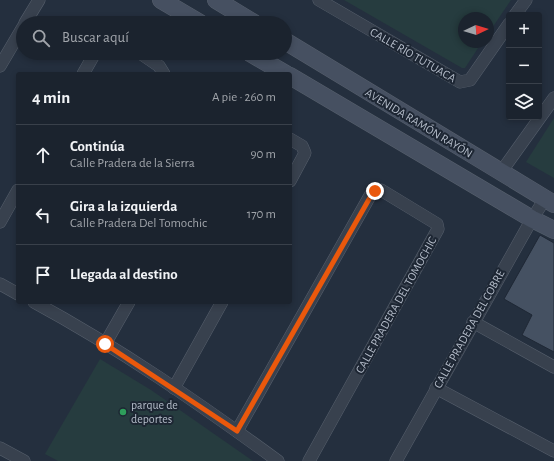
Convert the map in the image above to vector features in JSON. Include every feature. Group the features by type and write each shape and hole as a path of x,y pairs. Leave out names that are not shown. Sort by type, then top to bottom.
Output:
{"main road":[{"path":"161,0 188,16"},
{"path":"218,0 243,16"},
{"name":"AVENIDA RAMÓN RAYÓN","path":"292,46 550,201"},
{"path":"262,60 283,72"},
{"path":"292,77 532,219 554,230"}],"street":[{"path":"29,16 39,0"},
{"name":"CALLE RÍO TUTUACA","path":"319,0 460,82 470,80 506,28"},
{"path":"517,12 526,0"},
{"path":"0,66 16,39"},
{"path":"84,72 91,60"},
{"path":"150,60 159,66 163,72"},
{"path":"501,172 554,98"},
{"path":"292,140 302,146 305,152 292,177"},
{"name":"CALLE PRADERA DEL TOMOCHIC","path":"237,431 372,194 381,190 437,224 438,229 309,461"},
{"path":"0,222 16,194"},
{"name":"CALLE PRADERA DEL COBRE","path":"399,460 436,388 532,219 550,201"},
{"path":"0,284 16,293"},
{"path":"41,304 174,388 278,461"},
{"path":"105,344 128,304"},
{"path":"174,388 221,304"},
{"path":"473,322 554,367"},
{"path":"436,388 554,451"},
{"path":"0,448 24,461"}],"green space":[{"path":"344,0 511,0 494,25 494,12 458,12 458,48 478,48 465,68 462,68"},
{"path":"554,118 554,178 526,162"},
{"path":"100,359 151,390 253,461 58,461 45,454"}],"building":[{"path":"540,235 554,243 554,352 522,335 532,315 504,299"}],"place":[{"name":"parque de deportes","path":"123,412"}],"route":[{"path":"105,344 174,388 237,431 375,191"}]}
